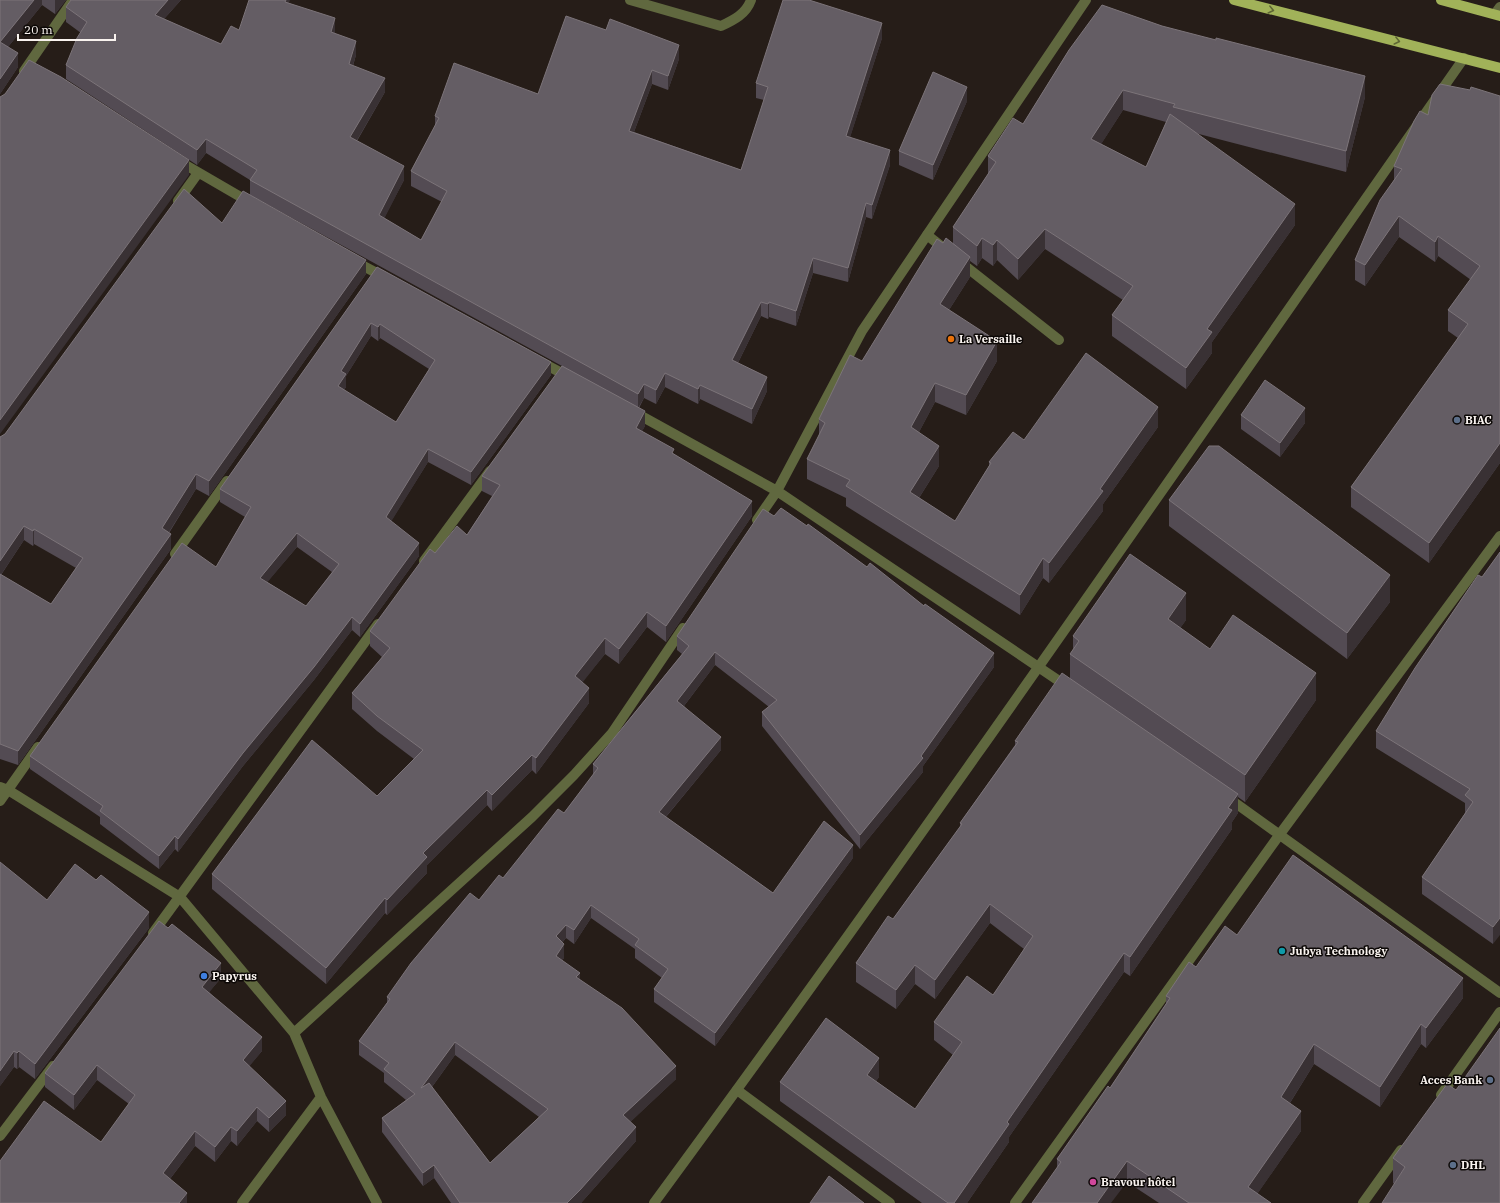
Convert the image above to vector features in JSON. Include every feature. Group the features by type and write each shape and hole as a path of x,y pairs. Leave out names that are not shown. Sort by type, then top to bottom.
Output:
{"main road":[{"path":"1234,0 1500,68"},
{"path":"1441,0 1498,12"}],"street":[{"path":"17,81 33,66 73,0"},
{"path":"630,0 721,26 735,20 748,8 750,0"},
{"path":"750,530 777,491 862,331 1086,0"},
{"path":"654,1203 737,1090 1038,667 1464,58"},
{"path":"166,152 198,173 259,208"},
{"path":"170,212 198,173"},
{"path":"927,236 1059,340"},
{"path":"348,257 372,275 396,283"},
{"path":"527,354 559,376 575,380"},
{"path":"624,407 777,491 1078,694"},
{"path":"417,571 496,462"},
{"path":"168,563 233,473"},
{"path":"1015,1203 1280,834 1500,536"},
{"path":"147,941 384,616"},
{"path":"294,1032 532,817 574,775 612,733 688,622"},
{"path":"0,801 4,788 45,738"},
{"path":"4,788 180,897 294,1032 322,1097 377,1203"},
{"path":"1222,793 1500,993"},
{"path":"1436,1101 1500,1012"},
{"path":"0,1136 57,1060"},
{"path":"737,1090 890,1203"},
{"path":"242,1203 322,1097"},
{"path":"1363,1203 1409,1139"}],"building":[{"path":"0,0 34,0 0,42"},
{"path":"71,0 168,0 155,15 221,44 231,26 239,30 249,0 286,0 285,2 335,18 331,32 356,41 349,64 385,78 350,137 404,166 379,215 421,240 447,191 411,171 439,118 435,116 454,63 538,94 566,16 606,30 610,19 679,45 668,76 652,70 629,131 741,170 768,87 756,83 783,0 809,0 882,23 846,136 890,150 872,205 866,203 848,268 813,258 796,311 769,302 768,304 761,302 732,360 767,377 752,409 700,385 698,389 665,373 656,390 644,384 638,394 250,180 257,170 206,139 197,150 66,65 77,38 87,22 66,7"},
{"path":"1102,5 1162,26 1216,40 1216,38 1365,76 1346,151 1173,107 1175,104 1123,90 1091,139 1146,167 1170,114 1295,204 1207,329 1212,332 1186,368 1112,315 1133,286 1045,229 1018,259 997,240 993,245 982,238 977,246 953,227 996,162 988,156 1013,118 1023,124 1069,50"},
{"path":"0,42 18,53 0,79"},
{"path":"29,60 61,77 189,160 0,420 0,97 5,94"},
{"path":"933,72 967,87 933,165 899,151"},
{"path":"1440,84 1470,90 1471,87 1500,96 1500,443 1429,543 1351,487 1468,324 1448,310 1480,266 1438,236 1435,242 1399,216 1365,265 1355,260 1380,200 1402,169 1394,166 1414,121 1420,111 1428,115 1432,95"},
{"path":"184,189 222,223 243,191 366,260 209,481 196,474 162,528 171,534 18,751 0,744 0,574 51,604 83,558 34,529 33,531 24,526 0,561 0,437 5,434"},
{"path":"946,238 970,257 940,304 997,341 966,395 935,383 911,427 939,446 910,492 955,521 991,463 989,462 1013,432 1024,440 1086,353 1158,407 1100,489 1103,491 1049,563 1043,558 1020,595 846,486 850,480 807,459 825,423 819,419 850,355 862,361 937,239 943,243"},
{"path":"377,267 551,362 471,472 428,449 386,517 419,543 360,624 352,617 314,667 243,753 178,839 175,836 159,856 100,811 103,806 30,756 182,543 216,567 251,507 220,489","holes":["371,323 378,327 380,324 435,360 396,422 338,386 346,374 341,371","297,533 339,564 306,606 260,578"]},
{"path":"562,366 645,411 636,428 674,449 672,453 752,501 666,626 647,612 619,649 605,638 575,676 589,688 536,758 532,755 492,795 487,790 423,853 427,857 387,900 385,898 326,968 212,874 312,740 377,796 423,750 377,716 352,693 390,648 370,631 430,549 435,553 457,526 467,535 500,485 482,476"},
{"path":"1265,380 1305,408 1280,443 1241,415"},
{"path":"1209,446 1219,446 1390,575 1347,633 1169,500"},
{"path":"781,508 807,526 808,524 867,567 870,563 924,606 925,604 994,653 921,756 923,758 860,835 762,712 777,700 715,652 677,701 721,737 659,812 773,893 824,821 853,845 715,1033 654,989 668,969 635,945 639,939 591,905 574,930 566,925 556,936 564,944 556,956 580,973 576,977 622,1008 676,1066 623,1115 636,1127 567,1203 460,1203 434,1165 423,1173 382,1118 415,1094 384,1069 389,1063 359,1041 390,999 387,997 411,963 470,893 479,900 499,875 503,878 558,809 564,813 598,768 593,764 689,646 677,636 763,509 774,516","holes":["455,1042 548,1109 490,1163 429,1083 421,1088"]},
{"path":"1500,552 1500,918 1493,927 1422,877 1473,802 1465,795 1470,789 1376,731 1415,668 1478,575 1482,577"},
{"path":"1130,554 1186,593 1168,619 1210,649 1233,615 1316,673 1245,775 1070,654 1079,641 1073,636"},
{"path":"1062,673 1238,794 1228,808 1232,810 1130,957 1124,953 1007,1122 1009,1124 954,1203 948,1203 780,1082 826,1018 879,1058 867,1075 915,1109 962,1042 934,1022 967,976 993,995 1033,936 990,904 935,980 915,965 896,990 856,963 888,916 893,919 962,824 960,823 1018,742 1015,741"},
{"path":"1293,855 1463,978 1426,1028 1421,1024 1380,1087 1314,1044 1281,1097 1301,1111 1248,1187 1271,1203 1189,1203 1127,1161 1097,1203 1032,1203 1061,1162 1057,1159 1108,1086 1110,1088 1170,998 1166,996 1189,962 1196,967 1225,926 1237,935"},
{"path":"0,862 47,900 75,864 96,880 101,875 149,912 35,1064 19,1051 17,1053 14,1051 0,1071"},
{"path":"159,921 168,928 172,924 221,963 202,987 262,1037 243,1060 286,1101 269,1118 257,1107 237,1131 231,1127 215,1147 195,1131 163,1173 187,1193 179,1203 0,1203 0,1161 44,1101 101,1142 135,1095 97,1065 74,1095 45,1073"},
{"path":"1500,1028 1500,1203 1382,1203 1405,1167 1393,1158 1447,1084 1456,1090"},
{"path":"829,1176 864,1203 810,1203"}],"place":[{"name":"La Versaille","path":"951,339"},
{"name":"BIAC","path":"1457,420"},
{"name":"Jubya Technology","path":"1282,951"},
{"name":"Papyrus","path":"204,976"},
{"name":"Acces Bank","path":"1490,1080"},
{"name":"DHL","path":"1453,1165"},
{"name":"Bravour hôtel","path":"1093,1182"}]}
